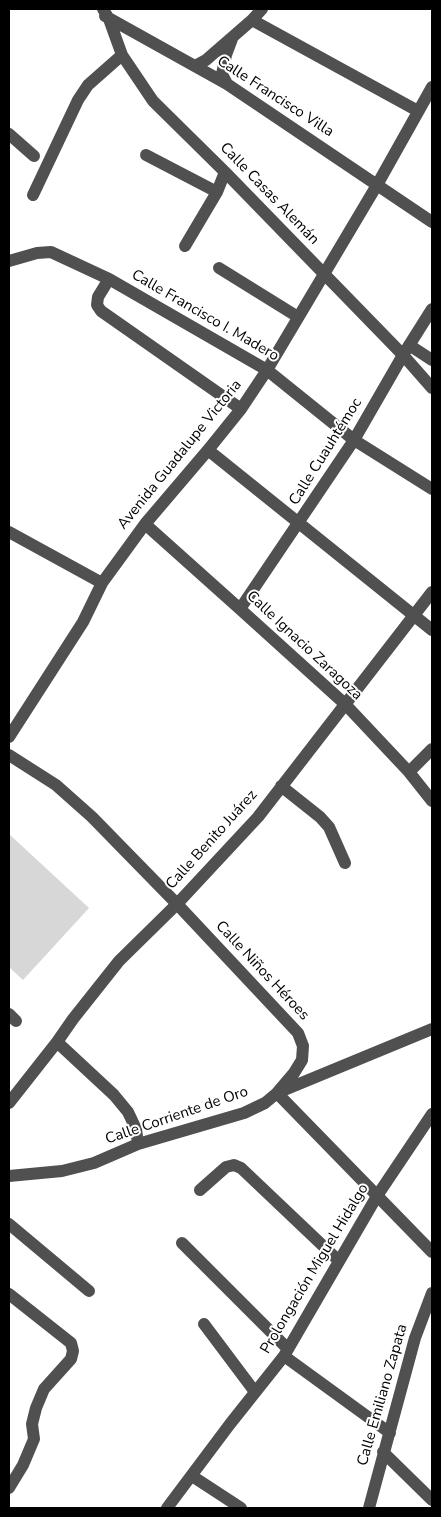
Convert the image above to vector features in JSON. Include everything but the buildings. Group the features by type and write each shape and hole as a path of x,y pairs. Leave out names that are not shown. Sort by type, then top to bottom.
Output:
{"street":[{"name":"Calle Francisco Villa","path":"95,9 227,84 432,222"},
{"path":"196,66 232,38 262,9"},
{"name":"Calle Casas Alemán","path":"106,14 122,54 153,101 226,172 324,274 406,350 432,388"},
{"path":"252,20 418,111"},
{"path":"227,84 222,74 232,38"},
{"path":"33,195 78,100 88,85 122,54"},
{"name":"Avenida Guadalupe Victoria","path":"9,737 83,622 102,583 145,524 241,409 267,370 431,90"},
{"path":"9,134 34,156"},
{"path":"146,155 217,192"},
{"path":"186,246 217,192 226,172"},
{"name":"Calle Francisco I. Madero","path":"9,261 37,253 51,252 109,279 267,370 354,440 432,489"},
{"path":"219,268 298,317"},
{"path":"109,279 98,297 96,306 100,311 241,409"},
{"name":"Calle Cuauhtémoc","path":"240,609 354,440 432,309"},
{"path":"406,350 432,360"},
{"path":"208,450 432,630"},
{"name":"Calle Ignacio Zaragoza","path":"145,524 345,704 409,772 432,801"},
{"path":"9,532 102,583"},
{"name":"Calle Benito Juárez","path":"9,1103 119,961 178,904 258,817 416,616 432,592"},
{"path":"409,772 432,749"},
{"name":"Calle Niños Héroes","path":"9,755 56,785 92,817 178,904 298,1033 303,1046 302,1060 277,1093"},
{"path":"281,786 320,817 329,827 345,863"},
{"name":"Calle Corriente de Oro","path":"9,1176 62,1171 94,1163 138,1144 244,1113 265,1103 277,1093 432,1030"},
{"path":"57,1042 114,1095 128,1112 136,1129 138,1144"},
{"path":"277,1093 432,1252"},
{"name":"Prolongación Miguel Hidalgo","path":"167,1508 286,1352 377,1196 432,1114"},
{"path":"200,1190 226,1167 234,1165 242,1168 339,1262"},
{"path":"9,1224 89,1291"},
{"path":"182,1243 286,1352 390,1433"},
{"name":"Calle Emiliano Zapata","path":"369,1508 414,1338 432,1293"},
{"path":"9,1294 72,1343 73,1351 71,1359 44,1389 32,1424 34,1440 23,1465 9,1488"},
{"path":"204,1324 255,1392"},
{"path":"383,1452 432,1500"},
{"path":"192,1476 241,1508"}],"shaded area":[{"path":"9,834 89,908 23,980 9,967"}]}
